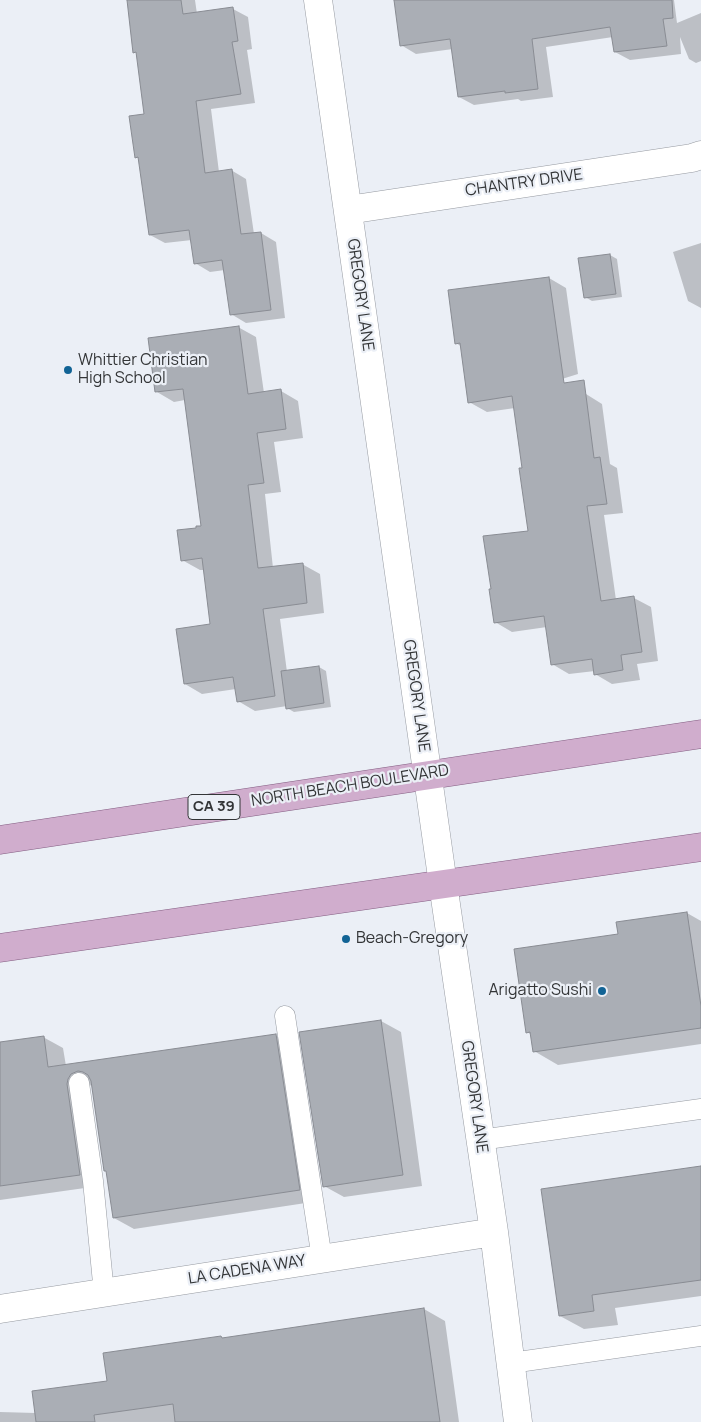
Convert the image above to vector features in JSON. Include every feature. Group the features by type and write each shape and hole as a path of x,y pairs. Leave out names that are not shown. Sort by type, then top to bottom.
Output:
{"main road":[{"name":"NORTH BEACH BOULEVARD","path":"0,840 701,734"},
{"path":"0,948 701,847"}],"street":[{"name":"GREGORY LANE","path":"318,0 494,1232 518,1422"},
{"name":"CHANTRY DRIVE","path":"348,210 701,156"},
{"name":"LA CADENA WAY","path":"0,1309 494,1232"}],"lane":[{"path":"285,1016 322,1259"},
{"path":"79,1083 93,1181 104,1293"},
{"path":"480,1140 701,1109"},
{"path":"511,1363 701,1336"}],"building":[{"path":"127,0 181,0 183,14 233,7 238,41 232,42 241,94 196,101 205,173 232,169 241,234 261,232 271,310 230,315 222,260 194,264 189,230 149,235 138,157 135,158 129,116 144,114 136,52 133,53"},
{"path":"394,0 672,0 673,18 663,19 667,46 614,52 610,27 532,39 538,89 458,97 450,39 400,46"},
{"path":"610,254 616,294 584,298 578,258"},
{"path":"549,277 564,383 584,380 594,458 600,457 607,504 587,506 601,601 634,596 642,652 621,655 623,670 594,675 592,659 551,665 544,616 494,623 483,536 528,531 519,468 522,468 512,396 468,403 460,343 455,344 448,290"},
{"path":"239,326 248,394 281,389 286,429 257,433 264,483 248,485 258,568 303,563 307,603 263,609 275,696 237,702 233,677 184,684 176,629 210,624 202,558 181,561 177,530 201,526 183,389 155,392 148,338"},
{"path":"319,666 324,703 286,709 281,671"},
{"path":"687,912 701,1006 701,1028 533,1052 530,1032 526,1033 514,949 618,934 616,922"},
{"path":"381,1020 403,1175 323,1187 299,1032"},
{"path":"276,1034 300,1190 113,1218 91,1081 88,1075 78,1071 71,1074 67,1084 80,1175 0,1186 0,1042 44,1036 48,1067"},
{"path":"701,1166 701,1280 592,1295 594,1311 559,1316 541,1189"},
{"path":"424,1308 440,1422 175,1422 173,1404 94,1415 95,1422 36,1422 32,1391 107,1381 103,1353 221,1336 222,1338"}],"place":[{"name":"Whittier Christian High School","path":"68,370"},
{"name":"Beach-Gregory","path":"346,939"},
{"name":"Arigatto Sushi","path":"602,991"}]}
